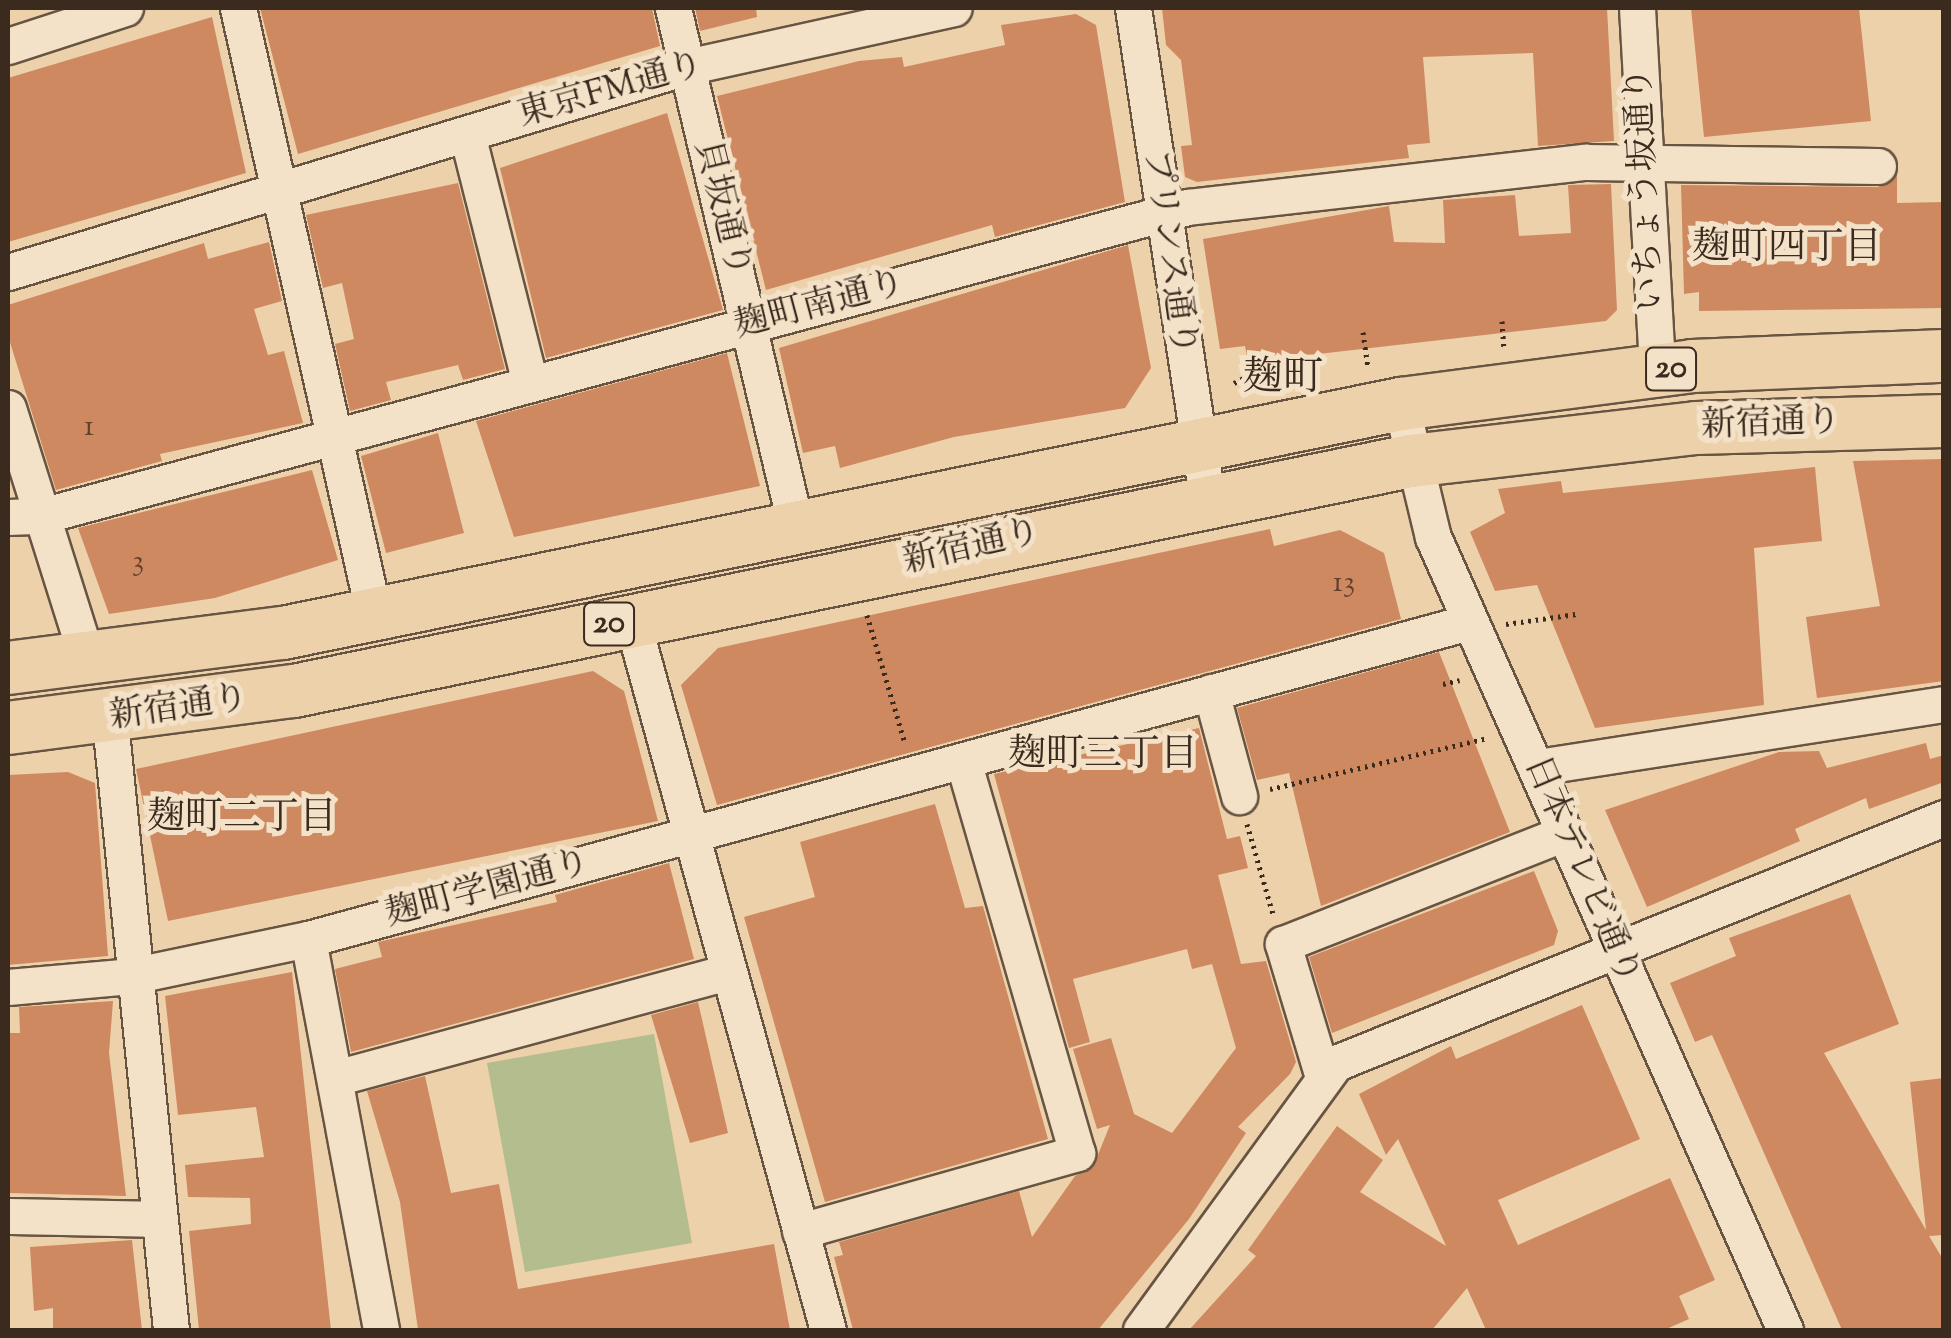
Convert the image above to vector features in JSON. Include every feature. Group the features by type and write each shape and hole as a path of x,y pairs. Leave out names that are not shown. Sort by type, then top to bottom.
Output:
{"highway":[{"name":"新宿通り","path":"8,668 88,661 374,615 1197,442 1385,388 1944,356"},
{"name":"新宿通り","path":"8,728 110,721 632,620 1206,497 1411,461 1696,428 1944,422"}],"street":[{"path":"8,46 125,8"},
{"path":"238,8 274,194 329,440 374,615"},
{"name":"貝坂通り","path":"673,8 796,527"},
{"name":"東京FM通り","path":"8,272 686,67 954,8"},
{"name":"プリンス通り","path":"1133,8 1206,497"},
{"name":"いちょう坂通り","path":"1636,8 1657,370"},
{"path":"467,134 530,384"},
{"name":"麹町南通り","path":"24,517 329,440 1162,214 1440,172 1646,159 1878,166"},
{"name":"日本テレビ通り","path":"1385,388 1470,622 1786,1330"},
{"path":"8,408 24,517 88,661"},
{"path":"632,620 828,1330"},
{"name":"麹町学園通り","path":"8,987 132,976 308,939 1470,622"},
{"path":"1211,692 1238,796"},
{"path":"1536,767 1944,704"},
{"path":"110,721 132,976 171,1330"},
{"path":"800,1230 1078,1154 963,762"},
{"path":"1141,1330 1322,1074 1614,948 1944,818"},
{"path":"1322,1074 1282,944 1565,833"},
{"path":"308,939 380,1330"},
{"path":"335,1078 728,972"},
{"path":"8,1216 159,1220"}],"path":[{"path":"1502,321 1505,355"},
{"path":"1363,332 1385,388"},
{"path":"1234,383 1250,375"},
{"path":"865,607 914,775"},
{"path":"1506,624 1576,614"},
{"path":"1443,684 1460,680"},
{"path":"1282,944 1238,796 1520,730"}],"green space":[{"path":"654,1034 692,1243 525,1272 487,1063"}],"building":[{"path":"260,8 652,8 660,46 298,154"},
{"path":"695,8 756,8 757,17 700,31"},
{"path":"1162,8 1607,8 1614,141 1538,146 1533,53 1423,57 1430,143 1407,145 1409,158 1197,182 1185,177 1181,146 1192,145 1181,60 1166,45"},
{"path":"1691,8 1859,8 1871,121 1704,137"},
{"path":"1076,14 1096,25 1125,202 995,237 992,225 766,290 717,96 859,61 902,57 904,67 1005,45 1001,25"},
{"path":"212,17 246,173 8,242 8,78"},
{"path":"667,113 723,310 546,358 500,168"},
{"path":"1897,174 1897,203 1944,202 1944,308 1699,311 1699,292 1684,294 1681,185 1878,187"},
{"path":"458,183 505,369 463,380 458,365 386,382 391,400 350,411 335,344 354,339 342,283 323,288 306,215"},
{"path":"1611,184 1617,310 1606,321 1248,362 1245,346 1220,349 1203,239 1389,206 1394,242 1445,243 1443,200 1515,195 1519,236 1571,233 1568,185"},
{"path":"269,242 282,301 254,309 268,355 284,351 303,423 160,454 162,461 56,490 8,336 8,305 204,243 208,259"},
{"path":"1128,245 1151,368 1125,408 954,437 840,468 835,446 803,453 779,348"},
{"path":"727,353 760,486 514,537 476,421"},
{"path":"438,433 464,533 386,553 361,456"},
{"path":"1944,459 1944,681 1817,698 1806,617 1880,606 1853,461"},
{"path":"1815,467 1822,541 1754,548 1764,705 1595,728 1537,585 1495,591 1470,532 1505,513 1498,489 1561,481 1563,493"},
{"path":"312,470 338,560 215,598 109,614 78,528"},
{"path":"1270,529 1274,546 1340,530 1384,553 1401,619 717,805 681,685 718,648"},
{"path":"1439,652 1510,832 1321,906 1289,773 1257,780 1237,708"},
{"path":"593,671 624,691 658,821 168,921 136,769"},
{"path":"1199,728 1227,839 1240,836 1248,868 1218,875 1241,964 1266,961 1296,1062 1290,1074 1238,1127 1246,1133 1189,1219 1098,1330 853,1330 834,1257 843,1255 839,1242 1019,1191 1032,1237 1075,1176 1093,1167 1110,1125 1097,1129 1073,1049 1111,1038 1134,1114 1172,1133 1236,1048 1212,964 1192,969 1187,949 1073,979 1090,1042 1069,1048 994,774"},
{"path":"1926,743 1930,759 1944,755 1944,782 1869,809 1866,798 1795,829 1800,841 1647,907 1605,810 1779,752 1819,751 1827,768"},
{"path":"68,772 95,783 108,956 8,965 8,775"},
{"path":"935,804 965,908 983,906 1048,1139 825,1202 744,917 815,897 800,842"},
{"path":"669,863 694,959 351,1052 335,969 382,957 378,942 557,902 555,895"},
{"path":"1534,871 1558,931 1554,945 1332,1033 1309,957"},
{"path":"1850,894 1899,1024 1824,1053 1926,1230 1910,1082 1944,1078 1944,1235 1929,1236 1944,1261 1944,1330 1842,1330 1712,1035 1695,1042 1670,983 1736,956 1729,938"},
{"path":"292,972 331,1330 199,1330 189,1231 251,1224 250,1198 188,1197 185,1165 264,1157 256,1107 178,1115 165,996"},
{"path":"113,1001 109,1053 126,1196 8,1193 8,1033 20,1033 19,1007"},
{"path":"698,1002 728,1133 690,1143 651,1015"},
{"path":"1582,1005 1640,1139 1498,1200 1518,1245 1670,1178 1715,1280 1679,1296 1689,1319 1664,1330 1486,1330 1467,1288 1432,1330 1189,1330 1256,1256 1248,1250 1337,1126 1383,1160 1360,1192 1446,1246 1398,1139 1386,1155 1359,1094 1451,1046 1456,1059"},
{"path":"425,1076 451,1193 499,1184 518,1289 774,1244 790,1330 418,1330 400,1202 367,1091"},
{"path":"132,1240 142,1330 53,1330 53,1308 34,1311 30,1247"}],"district":[{"name":"麹町四丁目","path":"1787,250"},
{"name":"麹町","path":"1283,380"},
{"name":"麹町三丁目","path":"1103,757"},
{"name":"麹町二丁目","path":"242,820"}]}
